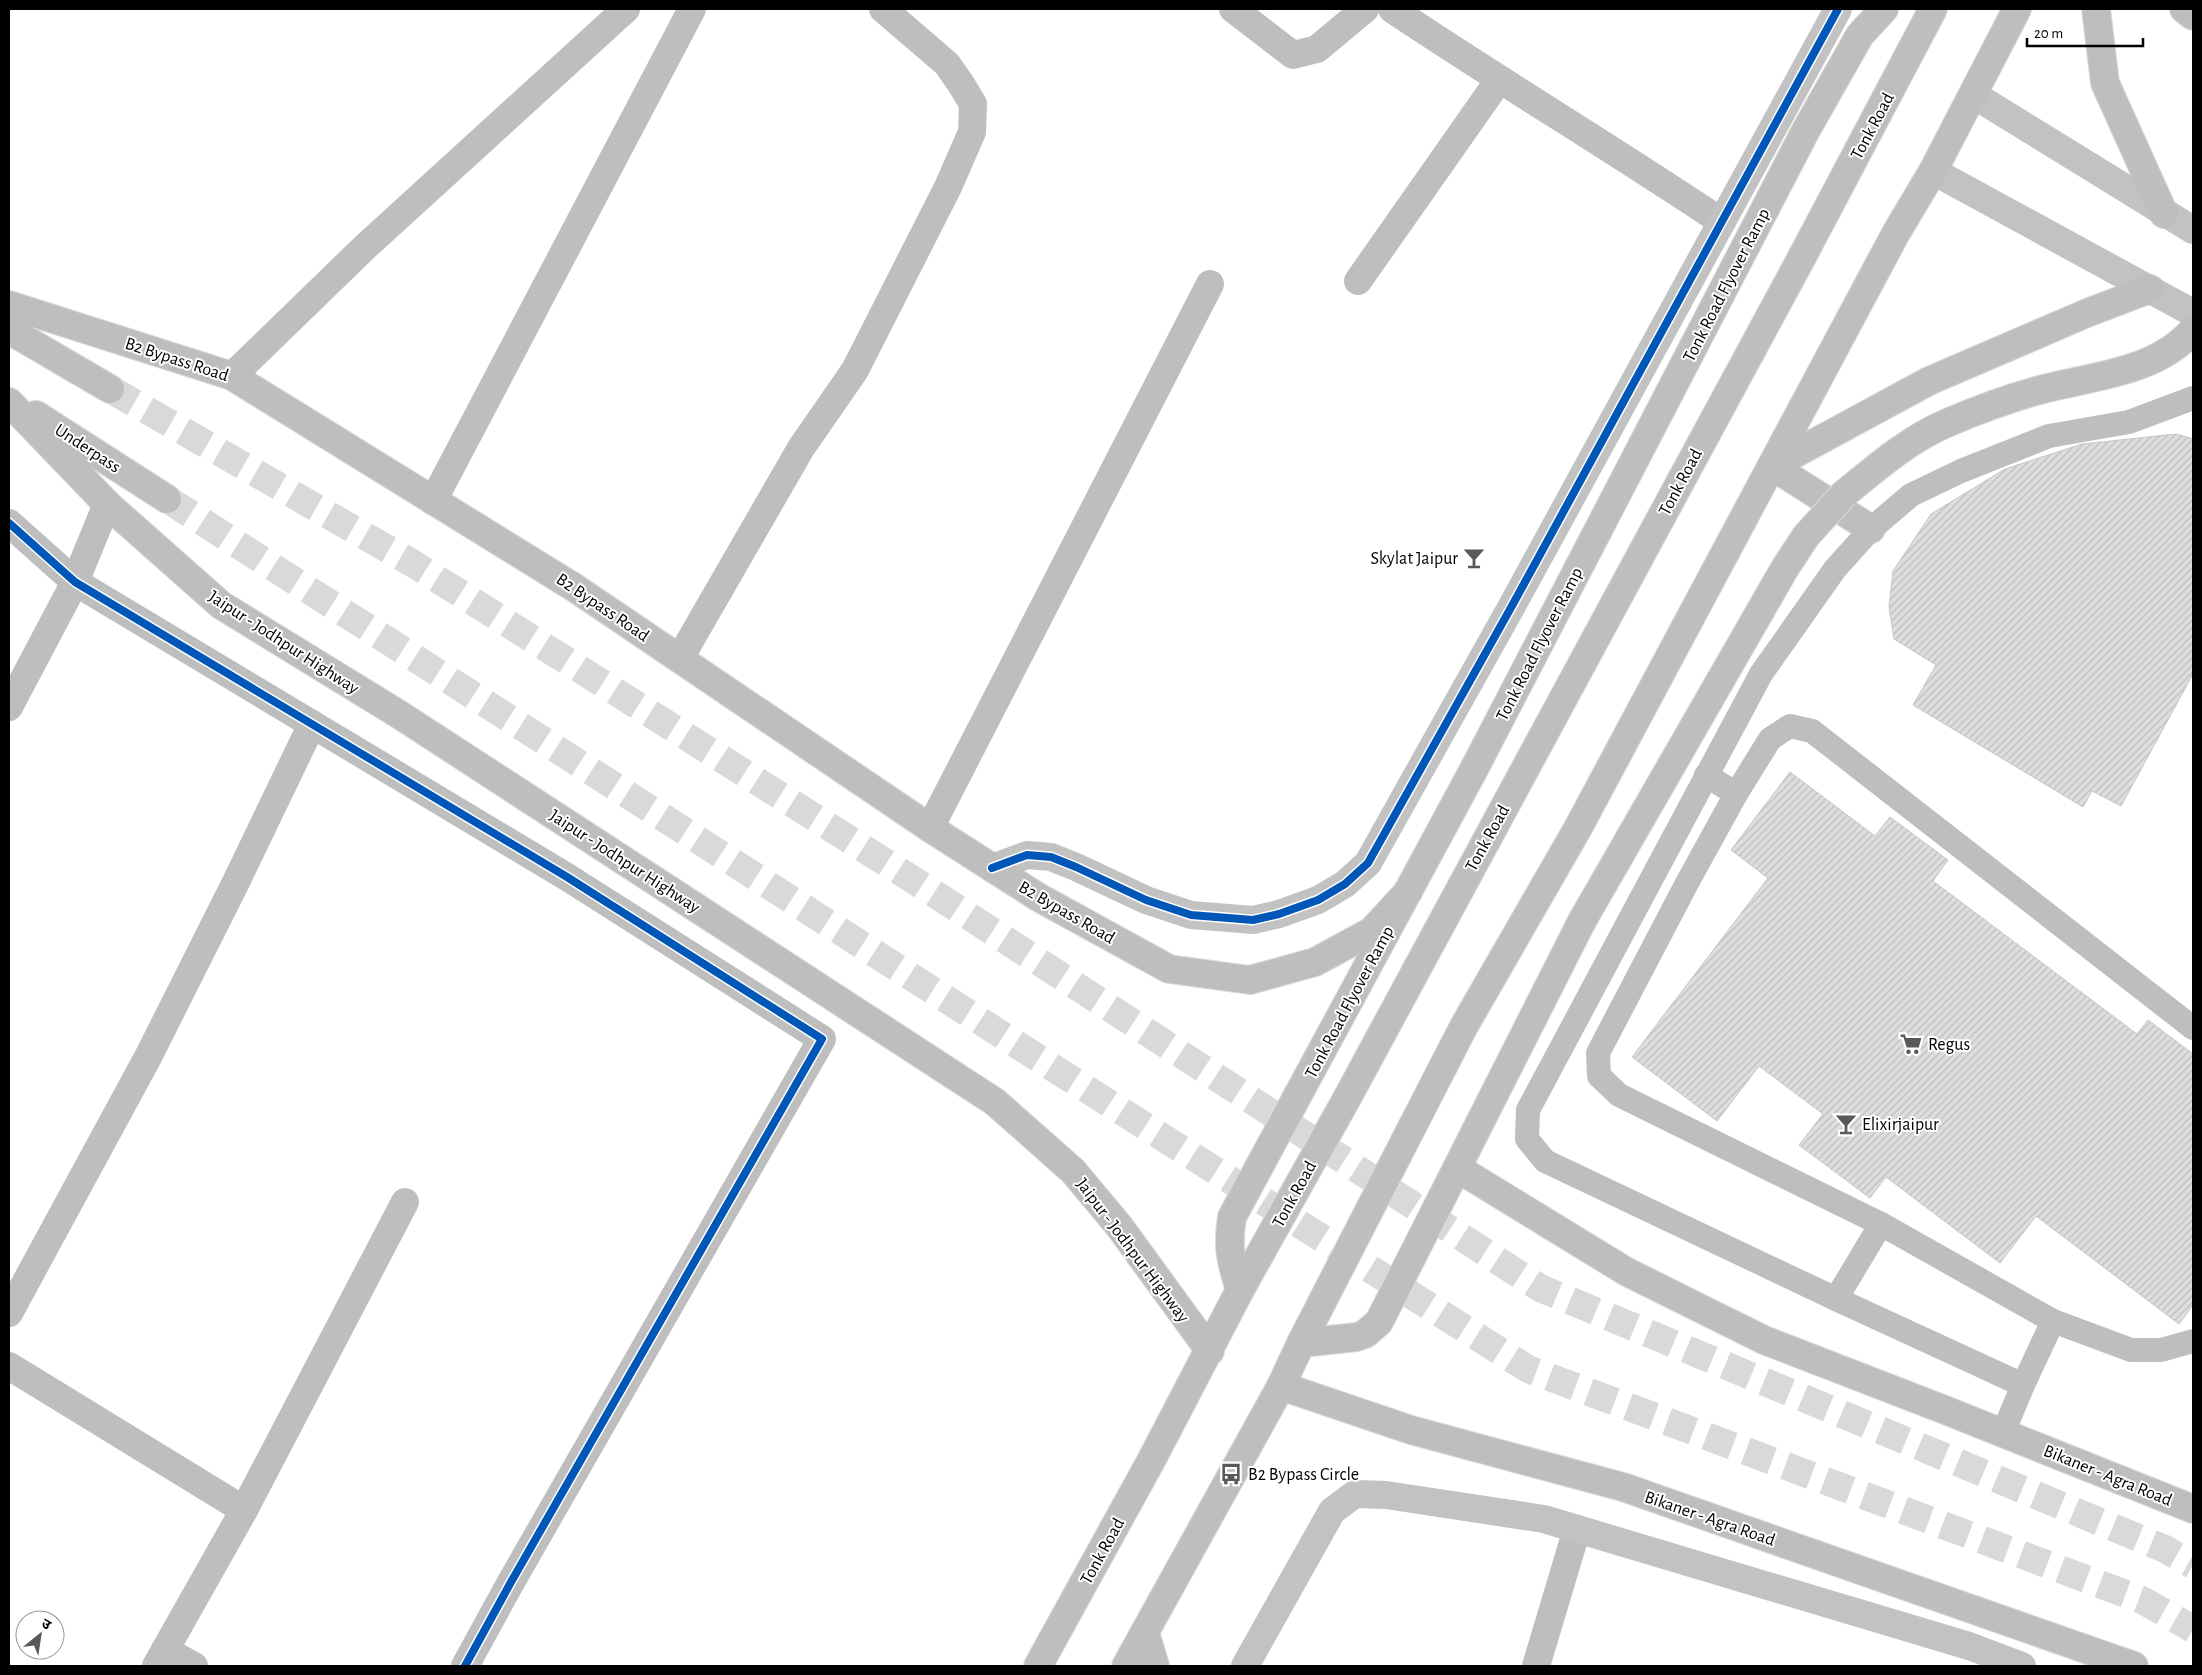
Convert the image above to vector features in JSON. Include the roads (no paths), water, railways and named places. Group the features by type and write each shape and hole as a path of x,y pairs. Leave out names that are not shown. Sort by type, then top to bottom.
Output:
{"main road":[{"path":"232,376 364,247 626,9"},
{"path":"433,500 692,9"},
{"path":"680,658 801,448 855,370 948,187 972,132 973,104 947,64 883,9"},
{"path":"1233,9 1293,55 1317,49 1365,9"},
{"path":"1392,9 1499,80 1642,169 1722,222"},
{"name":"Tonk Road Flyover Ramp","path":"1240,1290 1230,1256 1228,1239 1232,1217 1473,771 1806,130 1860,35 1884,9"},
{"name":"Tonk Road","path":"1038,1666 1210,1351 1240,1290 1346,1100 1802,258 1933,9"},
{"path":"1126,1666 1281,1386 1301,1343 1464,1026 1578,828 1896,233 1933,171 1974,95 2017,9"},
{"path":"2096,9 2105,83 2164,214"},
{"path":"2184,9 2193,16"},
{"path":"1358,281 1499,80"},
{"path":"930,828 1210,284"},
{"path":"1772,466 1929,381 2087,313 2150,289"},
{"name":"B2 Bypass Road","path":"9,305 232,376 575,588 992,868 1038,897 1168,969 1250,980 1315,962 1372,931 1408,892"},
{"path":"9,330 110,389"},
{"path":"1301,1343 1357,1337 1374,1328 1379,1322 1582,921 1785,568 1806,536 1844,494 1893,455 1946,423 2036,391 2106,375 2160,357 2193,330"},
{"name":"Underpass","path":"9,397 167,499"},
{"name":"Jaipur - Jodhpur Highway","path":"9,402 107,504 221,605 400,715 995,1102 1073,1171 1119,1226 1210,1351"},
{"path":"1772,466 1871,529"},
{"path":"9,707 75,582 107,504"},
{"path":"9,523 75,582 567,877 822,1039 511,1582 466,1666"},
{"path":"9,1313 148,1057 236,882 312,724"},
{"name":"Bikaner - Agra Road","path":"1457,1168 1627,1272 1764,1340 2193,1509"},
{"path":"194,1666 161,1658 244,1510 405,1202"},
{"path":"9,1366 244,1510"},
{"name":"Bikaner - Agra Road","path":"1281,1386 1411,1430 1623,1487 2134,1666"},
{"path":"1536,1666 1577,1529"},
{"path":"1145,1632 1155,1666"}],"street":[{"path":"992,868 1027,855 1051,857 1146,900 1192,915 1253,920 1279,914 1318,900 1345,884 1368,863 1514,604 1838,9"},
{"path":"1974,95 2164,214 2193,230"},
{"path":"1933,171 2193,313"},
{"path":"1245,1666 1332,1511 1355,1494 1386,1495 1544,1519 1969,1646 2022,1666"}],"lane":[{"path":"2023,1385 1545,1161 1527,1139 1528,1110 1761,674 1835,569 1871,529 1911,495 1961,471 2049,436 2129,422 2193,398"},
{"path":"2193,1028 1812,731 1790,726 1770,739 1736,794 1598,1053 1599,1076 1619,1095 1881,1224 2054,1321 2132,1350 2161,1350 2193,1341"},
{"path":"1706,775 1736,794"},
{"path":"1657,869 1687,883"},
{"path":"1836,1299 1881,1224"},
{"path":"2003,1433 2023,1385 2054,1321"}],"tunnel":[{"path":"110,389 412,563 915,881 1540,1288 2165,1549 2193,1565"},
{"path":"167,499 1055,1069 1528,1369 2142,1600 2193,1629"}],"place":[{"name":"Skylat Jaipur","path":"1474,558"},
{"name":"Regus","path":"1911,1044"},
{"name":"Elixirjaipur","path":"1846,1124"},
{"name":"B2 Bypass Circle","path":"1231,1474"}]}
